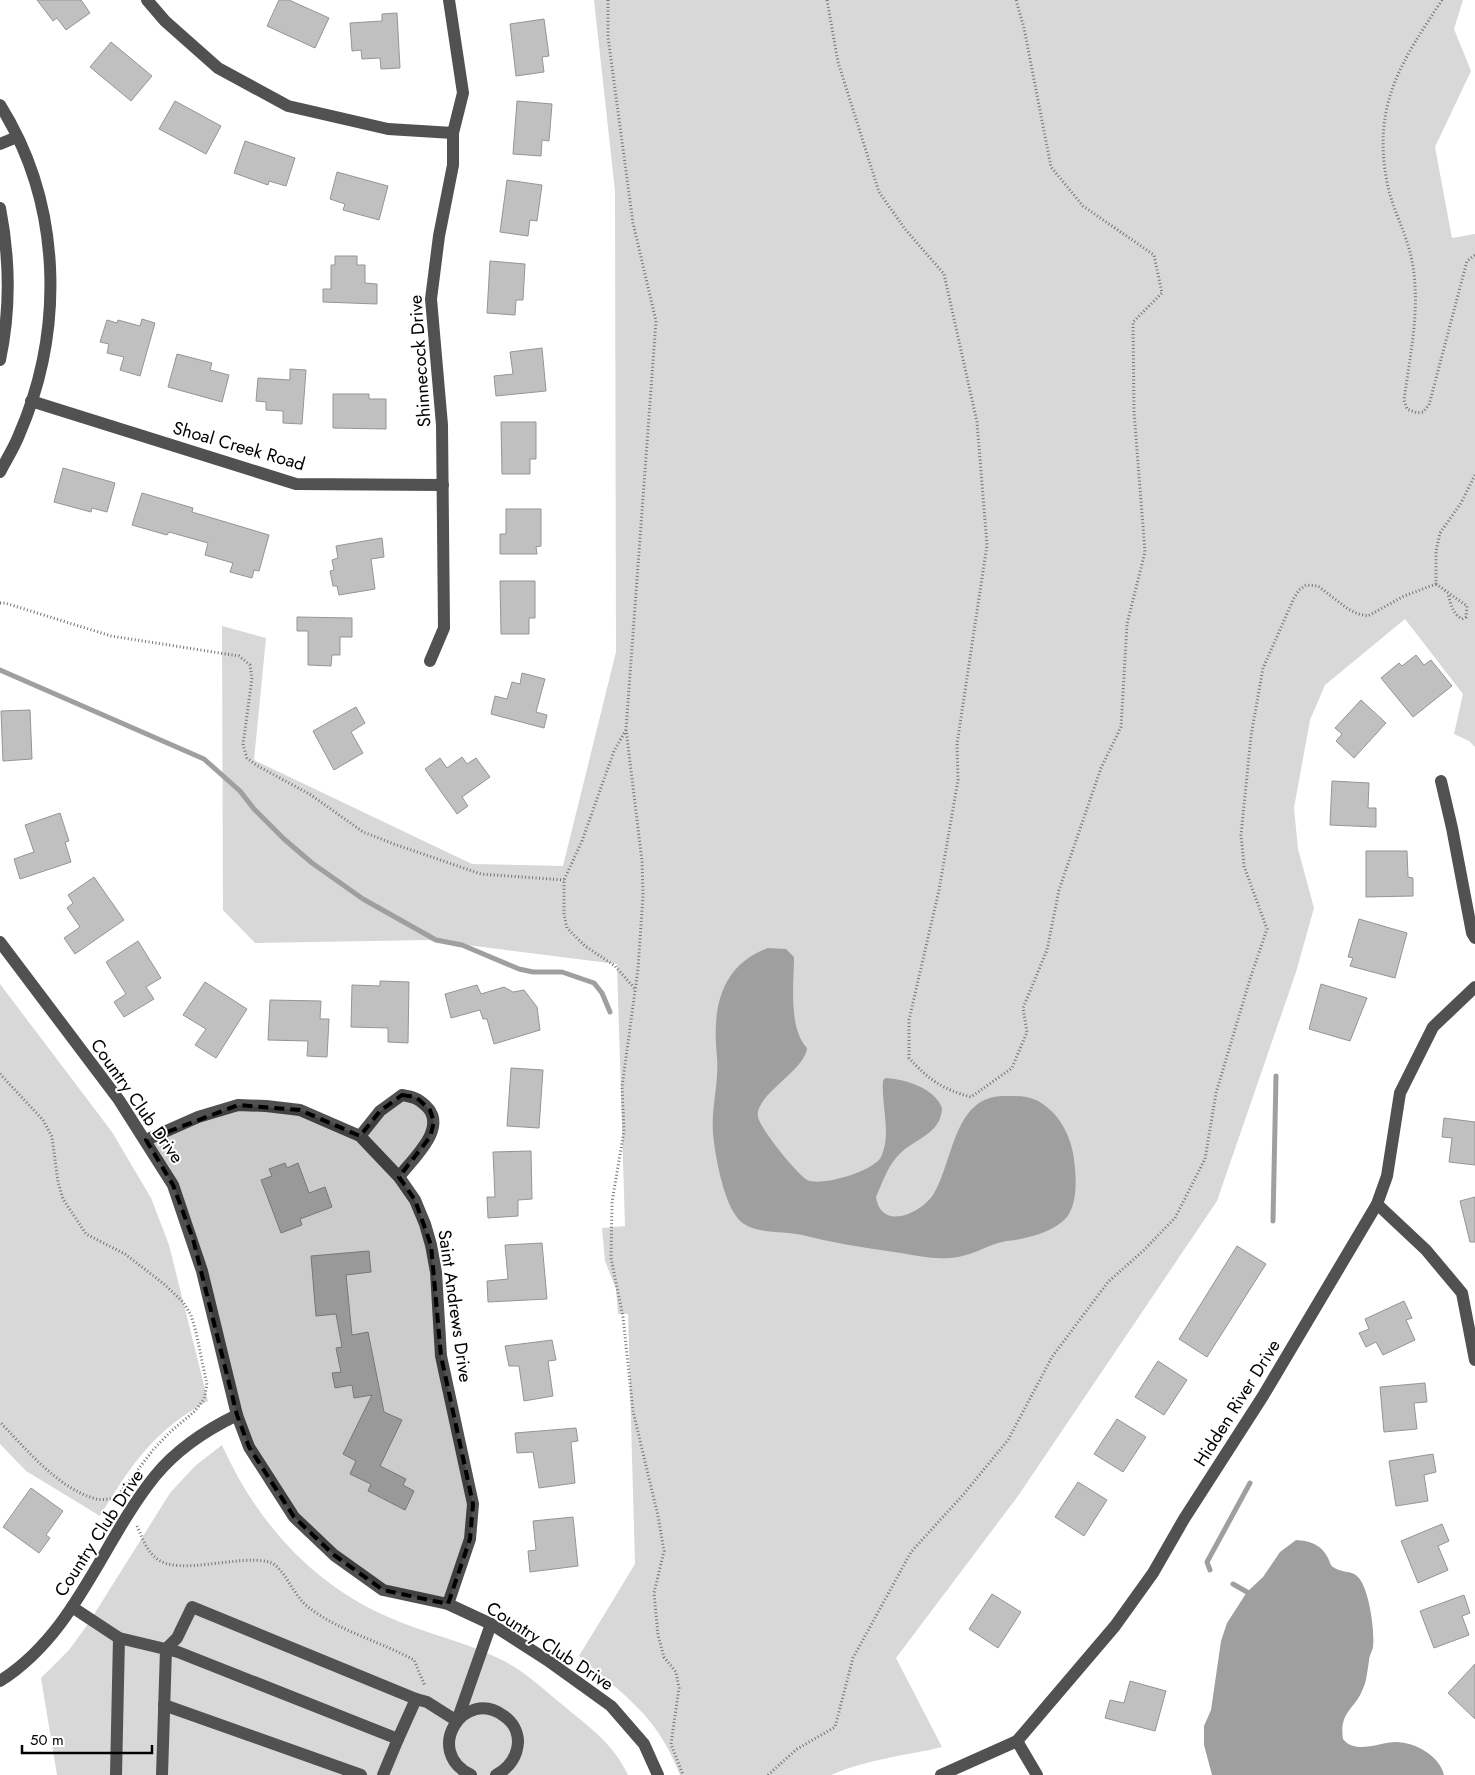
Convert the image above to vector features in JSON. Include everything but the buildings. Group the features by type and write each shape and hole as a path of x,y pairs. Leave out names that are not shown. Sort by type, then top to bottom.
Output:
{"street":[{"path":"147,0 165,21 218,68 288,106 388,129 453,133"},
{"name":"Shinnecock Drive","path":"430,661 444,628 442,425 431,299 439,236 454,165 453,133 463,93 449,0"},
{"path":"0,105 17,136 37,187 47,233 51,276 51,309 46,345 31,401 19,435 0,472"},
{"path":"0,144 17,136"},
{"path":"0,208 6,236 9,286 7,326 0,360"},
{"name":"Shoal Creek Road","path":"31,401 296,484 443,485"},
{"path":"1441,781 1472,933 1475,938"},
{"name":"Country Club Drive","path":"0,942 146,1140 173,1184 193,1239 237,1415 249,1447 294,1517 334,1555 383,1590 448,1604 490,1624 547,1660 611,1706 644,1744 658,1775"},
{"name":"Hidden River Drive","path":"941,1775 1016,1741 1115,1626 1153,1574 1184,1519 1264,1396 1377,1204 1387,1176 1400,1093 1433,1027 1475,987"},
{"path":"360,1136 380,1111 402,1095 416,1097 430,1110 434,1122 430,1137 399,1177"},
{"name":"Saint Andrews Drive","path":"146,1140 198,1117 238,1105 300,1110 360,1136 399,1177 418,1208 431,1245 436,1272 441,1356 473,1504 470,1539 448,1604"},
{"path":"1377,1204 1426,1250 1462,1293 1475,1360"},
{"name":"Country Club Drive","path":"0,1681 16,1671 53,1635 155,1476 179,1452 212,1427 237,1415"},
{"path":"72,1607 119,1638 166,1649 398,1740"},
{"path":"162,1775 166,1649 177,1638 192,1607 418,1700 457,1721"},
{"path":"472,1775 456,1764 451,1754 449,1742 451,1731 457,1721 490,1624"},
{"path":"116,1775 119,1638"},
{"path":"383,1775 418,1700"},
{"path":"164,1705 361,1775"},
{"path":"457,1721 466,1713 477,1709 489,1709 500,1712 509,1719 515,1728 517,1750 513,1761 506,1769 496,1775"},
{"path":"1016,1741 1037,1775"}],"path":[{"path":"608,0 608,37 633,223 656,320 626,730 642,861 643,896 636,990 622,1087 624,1131 612,1202 611,1258 623,1317 632,1411 658,1516 664,1551 654,1593 658,1635 664,1656 676,1672 679,1688 671,1744 683,1775"},
{"path":"827,0 838,62 879,192 905,229 944,274 977,422 987,545 957,744 958,780 939,890 909,1020 909,1058 929,1080 951,1092 971,1097 1012,1068 1027,1032 1023,1008 1047,950 1059,890 1101,768 1121,727 1127,624 1145,552 1134,412 1133,322 1162,293 1154,255 1083,206 1051,167 1024,28 1016,0"},
{"path":"1442,0 1402,61 1386,101 1383,144 1387,182 1412,260 1415,290 1414,323 1404,400 1407,409 1418,413 1424,412 1428,405 1467,261 1475,255"},
{"path":"1436,584 1436,551 1440,533 1460,503 1475,475"},
{"path":"1436,584 1467,606 1466,617 1462,619 1458,616 1452,608 1448,594"},
{"path":"768,1775 797,1749 835,1727 853,1658 911,1552 963,1495 1008,1440 1052,1357 1108,1282 1143,1251 1175,1218 1205,1159 1216,1093 1267,929 1244,866 1241,835 1251,736 1263,668 1294,598 1299,590 1306,585 1318,586 1353,612 1368,616 1404,596 1436,584"},
{"path":"0,603 111,636 239,656 250,665 252,678 243,745 247,758 256,765 311,795 362,832 394,844 481,874 564,880"},
{"path":"626,730 614,751 582,841 564,880 564,915 567,928 585,946 615,966 636,990"},
{"path":"0,1074 43,1120 52,1137 58,1182 63,1199 86,1234 125,1254 164,1284 182,1302 191,1315 207,1385 204,1400 195,1411 169,1433 153,1450 118,1496 103,1500 93,1498 75,1489 46,1469 0,1422"},
{"path":"118,1496 130,1514 146,1546 156,1558 168,1565 192,1566 238,1560 268,1562 279,1568 289,1585 306,1606 329,1621 414,1660 426,1688 418,1700"}],"highlighted area":[{"path":"402,1095 416,1097 430,1110 434,1122 430,1137 399,1177 415,1200 431,1245 441,1356 473,1504 470,1539 448,1604 383,1590 334,1555 294,1517 249,1447 237,1415 193,1239 173,1185 146,1140 238,1105 300,1110 360,1136 380,1111"}],"shaded area":[{"path":"594,0 1463,0 1454,29 1471,71 1435,147 1452,238 1475,234 1475,747 1469,741 1454,734 1463,694 1405,619 1325,685 1310,720 1294,808 1298,849 1314,908 1296,972 1217,1201 1018,1496 896,1658 942,1747 872,1761 831,1775 680,1775 661,1736 650,1721 625,1695 579,1656 635,1564 628,1314 618,1314 616,1289 605,1261 602,1228 625,1226 617,964 428,940 255,943 223,910 222,626 266,638 254,760 472,864 563,866 616,652 615,191"},
{"path":"768,948 786,949 794,957 793,1005 797,1029 807,1048 804,1057 798,1065 764,1100 759,1109 758,1117 772,1141 802,1176 814,1182 835,1179 858,1172 876,1162 881,1157 886,1139 883,1081 885,1078 910,1083 933,1095 942,1108 940,1117 937,1125 931,1131 896,1158 887,1171 876,1197 879,1207 885,1214 901,1216 911,1213 927,1202 933,1195 958,1132 965,1118 975,1106 989,1098 1006,1096 1025,1097 1036,1100 1050,1109 1065,1129 1071,1145 1076,1186 1071,1210 1067,1217 1061,1223 1039,1234 1000,1242 964,1256 949,1258 922,1257 794,1234 766,1231 749,1227 742,1222 736,1216 727,1199 720,1176 714,1142 713,1114 717,1067 716,1023 722,992 729,978 739,966 752,956"},
{"path":"0,984 112,1132 151,1198 169,1245 208,1401 173,1424 145,1450 122,1481 100,1516 26,1471 0,1444"},
{"path":"222,1445 235,1471 265,1519 303,1561 325,1579 348,1596 373,1610 404,1624 484,1652 518,1669 592,1729 608,1745 628,1775 57,1775 41,1678 69,1650 88,1624 170,1493 195,1466"},
{"path":"1296,1540 1315,1544 1322,1549 1333,1567 1358,1577 1368,1600 1372,1621 1373,1647 1369,1657 1364,1687 1343,1723 1343,1739 1348,1744 1361,1747 1396,1742 1411,1744 1432,1756 1442,1768 1444,1775 1212,1775 1204,1745 1204,1726 1211,1710 1221,1641 1227,1623 1247,1592 1263,1577 1280,1552"}],"waterway":[{"path":"0,670 204,759 240,791 254,809 284,839 312,863 363,899 436,940 462,945 519,969 533,972 562,972 594,983 602,993 610,1012"},
{"path":"1273,1221 1276,1076"},
{"path":"1210,1570 1207,1562 1250,1483"},
{"path":"1233,1584 1247,1592"}]}
